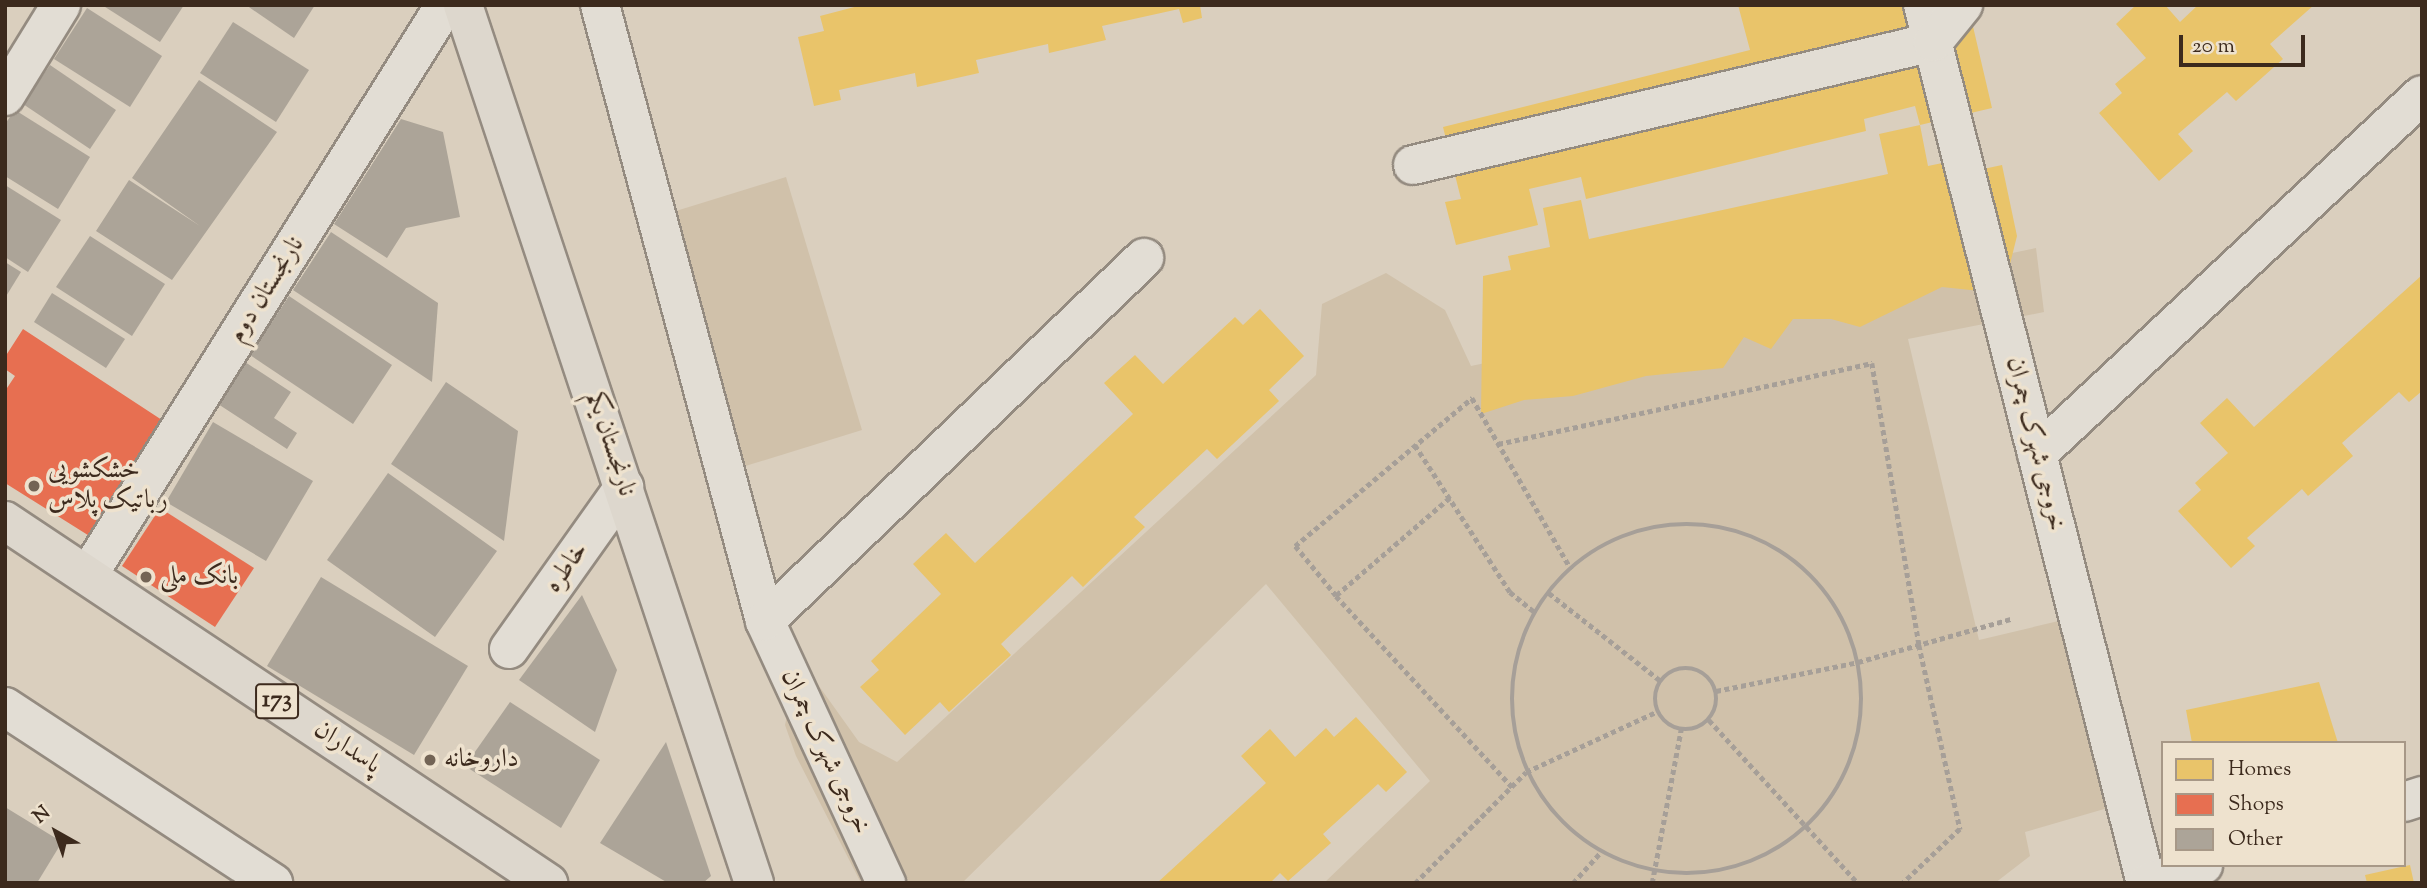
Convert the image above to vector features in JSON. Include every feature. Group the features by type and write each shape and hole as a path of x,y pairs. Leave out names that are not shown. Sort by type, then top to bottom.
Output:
{"main road":[{"name":"نارنجستان یکم","path":"463,5 754,883"},
{"name":"پاسداران","path":"5,521 548,883"}],"street":[{"path":"5,96 61,5"},
{"name":"نارنجستان دوم","path":"88,575 445,5"},
{"name":"خروجی شهرک چمران","path":"1923,5 2147,883"},
{"path":"1413,165 1933,43 1963,5"},
{"name":"خروجی شهرک چمران","path":"602,6 765,621 886,883"},
{"path":"2038,454 2422,95"},
{"path":"765,621 1144,258"},
{"name":"خاطره","path":"509,649 624,486"},
{"path":"5,707 273,883"},
{"path":"2147,883 2197,867"}],"path":[{"path":"1498,444 1872,363 1919,645 1960,829 1903,883"},
{"path":"1511,787 1336,596 1296,545 1472,398 1571,569"},
{"path":"1416,445 1510,592 1535,612"},
{"path":"1336,596 1450,498"},
{"path":"1698,523 1758,536 1809,570 1845,619 1863,677 1860,733 1842,785 1807,828 1760,859 1707,874 1652,872 1600,853 1556,818 1526,772 1511,719 1515,658 1535,612 1548,593 1582,557 1637,529 1698,523"},
{"path":"1548,593 1661,681"},
{"path":"1716,691 1858,662 2011,619"},
{"path":"1687,667 1706,674 1716,691 1715,711 1709,720 1691,729 1681,729 1663,719 1658,711 1656,691 1661,681 1687,667"},
{"path":"1415,883 1526,772 1658,711"},
{"path":"1709,720 1858,883"},
{"path":"1651,883 1681,729"},
{"path":"1573,883 1600,853"}],"shaded area":[{"path":"786,177 862,430 739,468 663,215"},
{"path":"2036,248 2044,312 1908,339 1979,640 2067,619 2118,805 2025,832 2030,856 1995,883 1324,883 1430,781 1266,584 962,883 861,883 796,756 785,725 799,658 859,742 897,762 1316,375 1322,304 1386,273 1445,310 1471,366"}],"building: Homes":[{"path":"862,5 1200,5 1202,18 1183,23 1179,9 1102,26 1106,40 1049,53 1048,44 976,60 979,73 917,87 915,73 839,90 841,100 814,106 798,37 824,31 820,16"},
{"path":"1738,5 1968,5 1992,108 1920,125 1915,106 1864,119 1866,131 1586,199 1581,177 1529,189 1538,225 1456,245 1445,202 1461,199 1443,127 1750,50"},
{"path":"2136,5 2165,5 2180,22 2198,5 2314,5 2270,44 2283,59 2236,101 2227,92 2178,134 2193,151 2159,181 2099,113 2122,93 2115,84 2146,58 2116,24"},
{"path":"1920,125 1928,166 1971,157 1974,171 2002,165 2017,236 2006,280 1980,291 1942,287 1860,327 1831,319 1793,319 1771,349 1744,337 1723,368 1646,376 1573,396 1524,400 1481,414 1483,276 1511,270 1508,256 1550,247 1543,208 1581,200 1589,239 1888,174 1879,134"},
{"path":"2422,275 2422,391 2409,402 2399,392 2342,443 2353,456 2308,496 2302,489 2247,538 2255,546 2231,568 2178,511 2201,490 2195,483 2228,453 2200,423 2227,398 2254,427"},
{"path":"1260,309 1304,356 1269,390 1279,401 1217,459 1207,449 1134,517 1145,527 1083,587 1072,576 1001,644 1011,655 949,712 940,702 905,735 860,687 879,670 871,661 941,594 913,564 946,533 975,563 1133,414 1104,383 1135,355 1163,384 1235,317 1243,325"},
{"path":"2319,682 2337,741 2192,741 2186,710"},
{"path":"1356,717 1407,772 1386,792 1378,784 1323,834 1331,843 1288,881 1280,873 1270,883 1157,883 1266,783 1241,756 1270,729 1295,757 1326,728 1334,737"},
{"path":"2410,865 2414,883 2367,883 2365,875"}],"building: Shops":[{"path":"23,329 165,422 91,537 5,483 5,391 15,376 5,369 5,357"},
{"path":"160,508 254,568 215,627 122,566"}],"building: Other":[{"path":"102,5 184,5 160,42"},
{"path":"246,5 315,5 294,38"},
{"path":"87,8 162,56 130,107 54,59"},
{"path":"233,22 309,70 276,122 200,73"},
{"path":"50,65 116,110 90,149 23,104"},
{"path":"199,80 277,132 172,280 96,231 129,180 200,226 132,178"},
{"path":"15,110 90,157 58,209 5,176 5,124"},
{"path":"401,119 443,132 460,217 406,228 387,258 334,224"},
{"path":"5,185 61,220 28,272 5,257"},
{"path":"331,232 438,303 432,382 293,290"},
{"path":"90,236 165,284 132,336 56,287"},
{"path":"5,262 21,272 5,298"},
{"path":"52,293 125,339 106,368 34,322"},
{"path":"289,296 392,365 353,424 250,355"},
{"path":"245,362 291,392 274,418 297,433 287,449 218,404"},
{"path":"446,382 518,431 504,541 391,464"},
{"path":"213,422 313,481 266,561 166,502"},
{"path":"388,473 497,551 435,637 327,560"},
{"path":"321,577 468,666 414,755 267,666"},
{"path":"582,595 617,670 595,732 519,680"},
{"path":"510,702 600,760 561,828 465,766"},
{"path":"666,742 711,876 703,883 668,883 600,843"},
{"path":"5,807 62,842 37,883 5,883"}],"place":[{"name":"خشکشویی رباتیک پلاس","path":"34,486"},
{"name":"بانک ملی","path":"146,577"},
{"name":"داروخانه","path":"430,760"}]}
